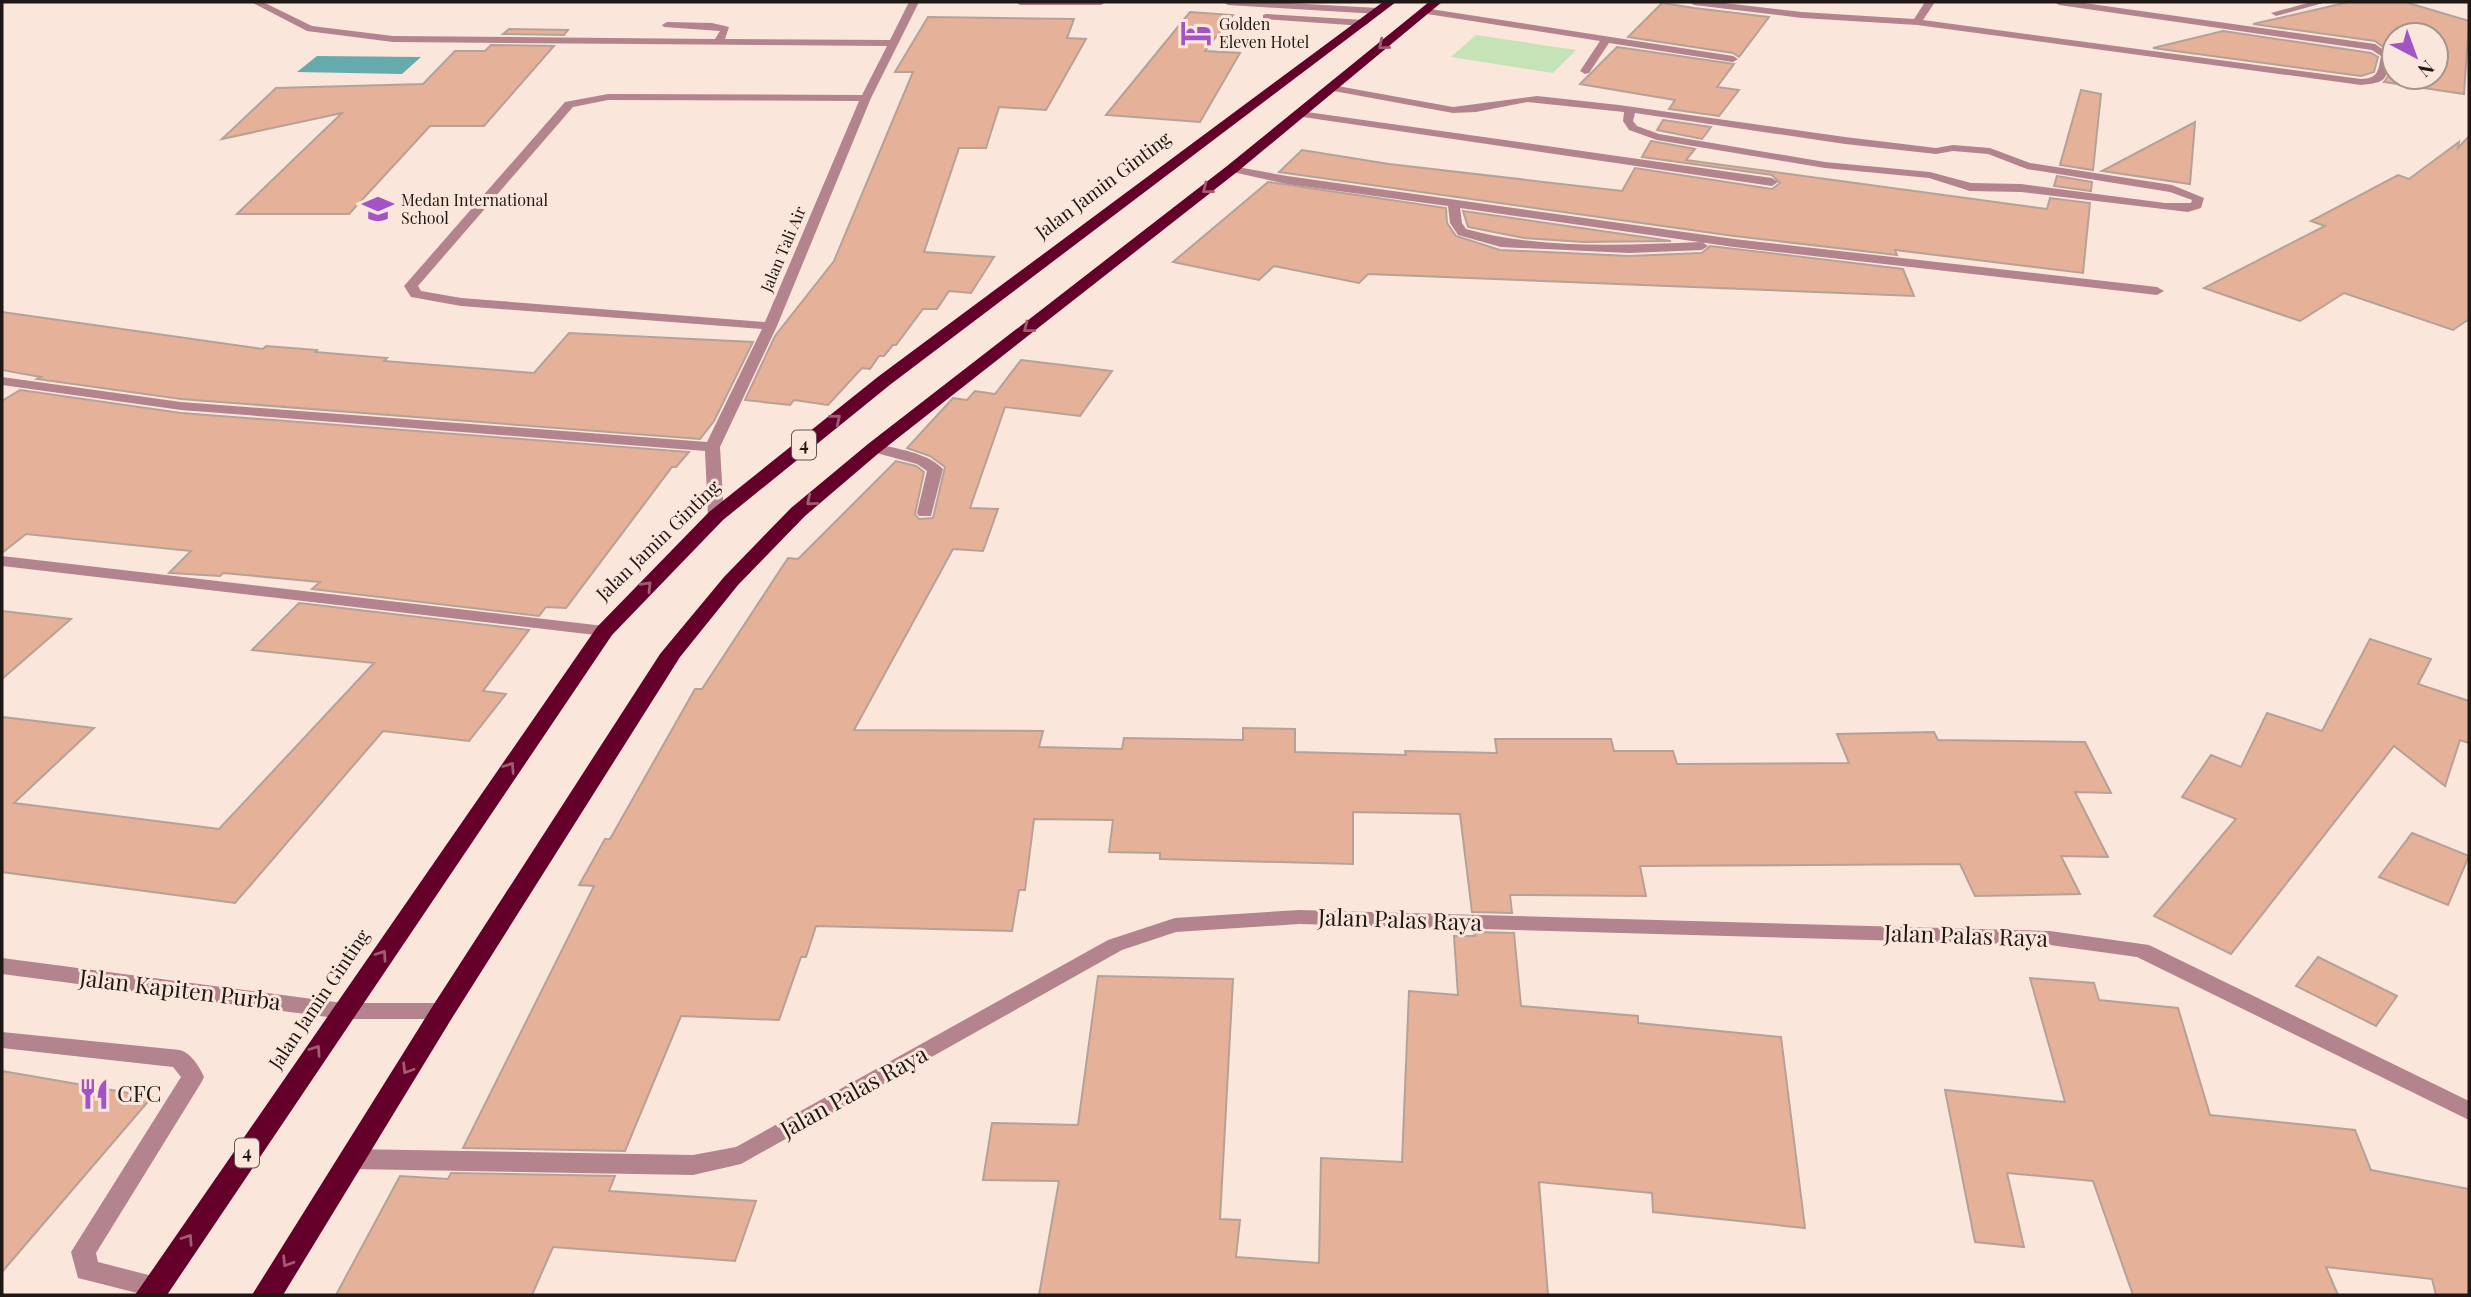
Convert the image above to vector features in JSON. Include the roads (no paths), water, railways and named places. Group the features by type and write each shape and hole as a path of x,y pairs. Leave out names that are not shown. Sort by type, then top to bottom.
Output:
{"highway":[{"name":"4","path":"267,1295 443,1011 671,654 730,581 788,522 874,448 1232,169 1430,6"},
{"name":"Jalan Jamin Ginting","path":"153,1291 604,631 716,516 885,380 1378,12"}],"street":[{"path":"256,2 310,29 393,39 894,43"},
{"name":"Jalan Tali Air","path":"716,516 712,447 770,326 866,98 914,2"},
{"path":"1020,2 1101,2"},
{"path":"1228,2 1378,12"},
{"path":"1694,2 1802,15 1917,22 2361,82 2376,81 2382,76 2386,55 2375,47 2059,2"},
{"path":"1917,22 1930,2"},
{"path":"2276,13 2322,2"},
{"path":"1430,6 1606,40 1732,59"},
{"path":"1266,17 1378,12"},
{"path":"667,25 726,29 718,42"},
{"path":"1585,71 1606,40"},
{"path":"1332,88 1453,110 1473,111 1529,99 1630,110 1768,131 1936,151 1953,148 1990,151 2027,166 2172,189 2199,198 2197,205 2188,208 2165,207 2021,188 1978,188 1930,175 1825,165 1657,137 1633,128 1628,121 1630,110"},
{"path":"770,326 461,302 416,294 411,286 569,104 608,97 866,98"},
{"path":"1300,114 1772,182"},
{"path":"1930,175 1936,151"},
{"path":"1232,169 1287,180 1734,243 2157,291"},
{"path":"1454,204 1456,223 1462,232 1501,243 1629,249 1734,243"},
{"path":"2,381 181,406 712,447"},
{"path":"874,448 922,461 934,469 925,513"},
{"path":"2,561 604,631"},
{"name":"Jalan Palas Raya","path":"351,1159 692,1165 741,1155 1115,945 1175,925 1299,917 2050,937 2141,950 2469,1111"},
{"name":"Jalan Kapiten Purba","path":"2,966 343,1011 443,1011"},
{"path":"2,1040 180,1059 193,1077 83,1252 87,1270 153,1291"}],"water":[{"path":"317,56 421,57 402,74 297,72"}],"place":[{"name":"Golden Eleven Hotel","path":"1196,33"},
{"name":"Medan International School","path":"378,209"},
{"name":"CFC","path":"94,1094"}]}
